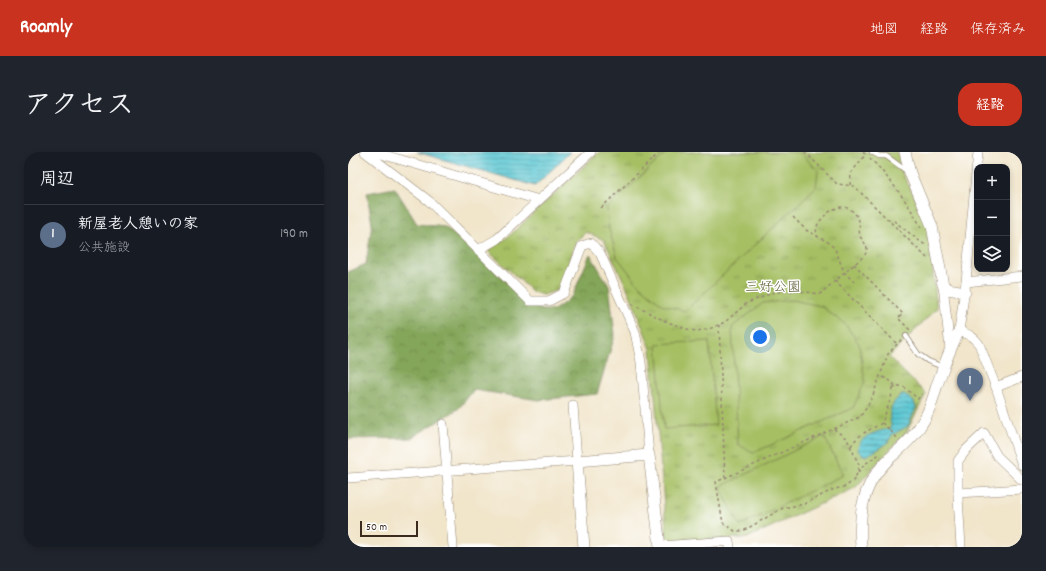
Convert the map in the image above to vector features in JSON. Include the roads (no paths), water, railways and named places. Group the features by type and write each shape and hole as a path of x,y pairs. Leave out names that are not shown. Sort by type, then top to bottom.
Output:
{"street":[{"path":"365,152 428,201 530,301 549,301 564,293 582,246 591,243 600,253 635,332 639,346 649,455 660,547 729,541 730,547"},
{"path":"374,152 539,200"},
{"path":"478,250 497,239 591,152"},
{"path":"905,152 910,173 932,226 943,285 950,349"},
{"path":"861,547 860,514 866,490 879,470 905,445 926,417 950,349 959,331 966,287 978,152"},
{"path":"943,285 948,288 966,287 983,281 1022,276"},
{"path":"959,331 975,338 979,344 996,387 1022,465"},
{"path":"996,387 1022,377"},
{"path":"573,405 584,547"},
{"path":"442,424 452,547"},
{"path":"961,547 958,461 966,450 984,433 997,456 1022,480"},
{"path":"348,478 649,455"},
{"path":"958,493 1022,489"}],"lane":[{"path":"872,152 879,156 886,154 910,173"},
{"path":"906,336 918,354 928,361 944,367"}],"water":[{"path":"417,152 570,152 535,186"},
{"path":"904,394 914,402 916,408 908,426 892,435 888,442 882,447 866,456 861,454 858,450 861,441 869,435 889,429 891,426 890,415 892,407 897,399"}],"place":[{"name":"新屋老人憩いの家","path":"970,401"}],"park label":[{"name":"三好公園","path":"773,288"}]}
